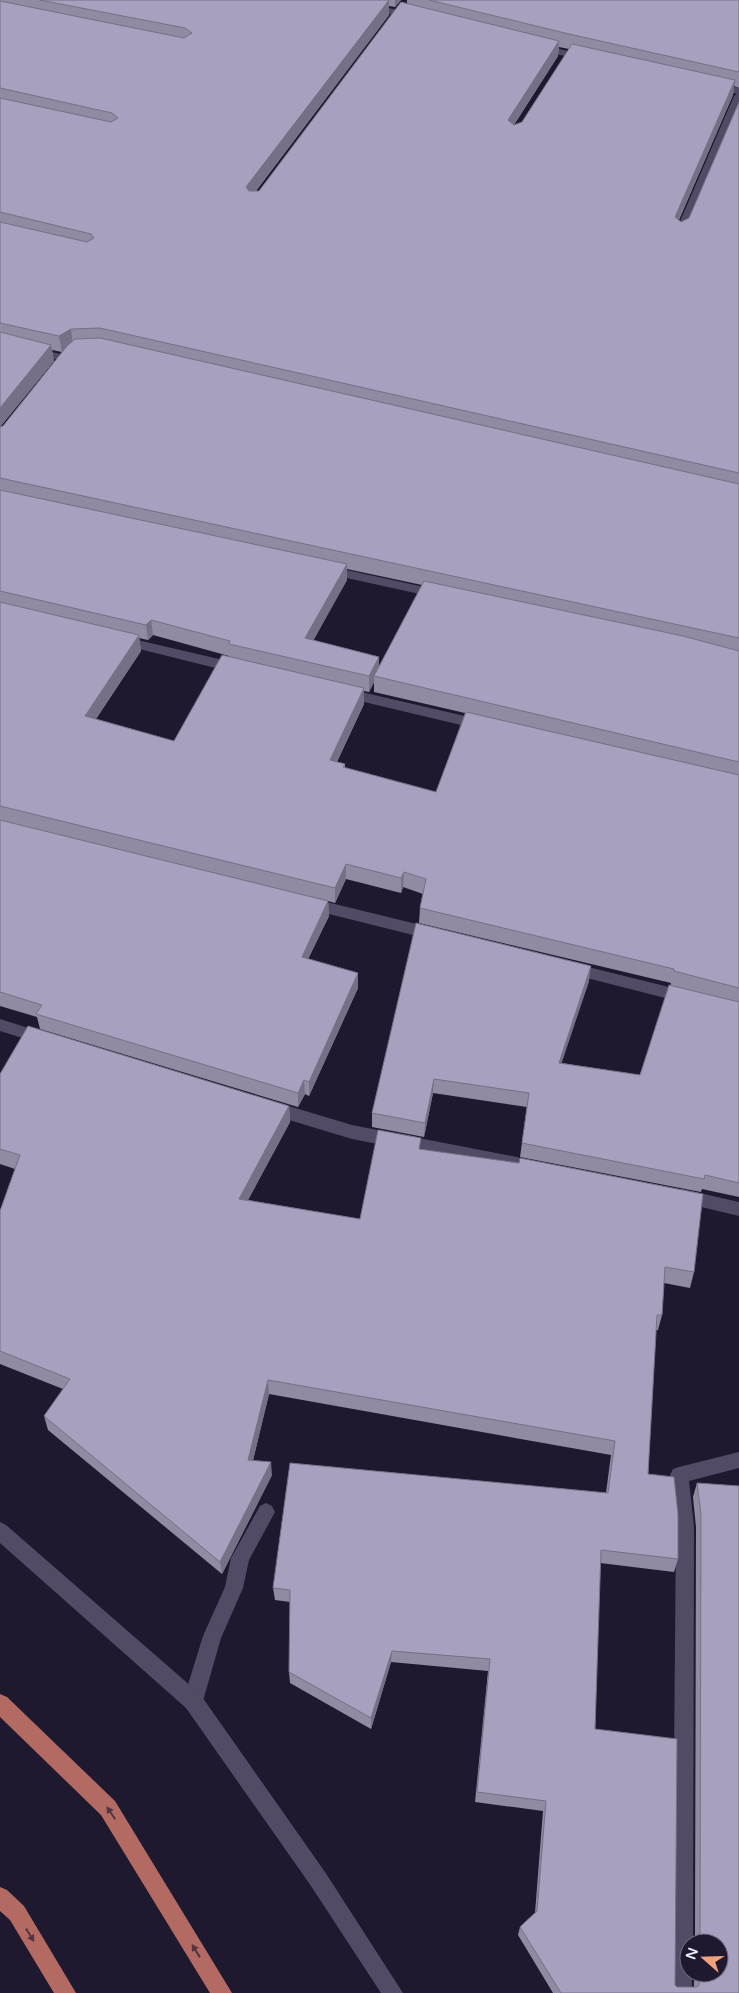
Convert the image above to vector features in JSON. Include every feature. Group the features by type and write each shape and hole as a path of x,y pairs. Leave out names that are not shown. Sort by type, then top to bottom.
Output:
{"main road":[{"path":"0,1704 108,1808 222,1993"},
{"path":"0,1897 17,1913 66,1993"}],"street":[{"path":"338,0 426,19"},
{"path":"529,45 564,58 596,60"},
{"path":"701,83 739,91"},
{"path":"680,233 739,96"},
{"path":"0,342 65,358"},
{"path":"312,566 448,596"},
{"path":"107,638 253,672"},
{"path":"331,690 496,728"},
{"path":"300,901 445,937"},
{"path":"561,966 696,1000"},
{"path":"0,1025 57,1042"},
{"path":"257,1103 352,1132 533,1167"},
{"path":"670,1194 739,1209"},
{"path":"682,1993 685,1527 679,1475 739,1460"},
{"path":"193,1701 212,1636 234,1588 240,1558 266,1512"},
{"path":"0,1531 193,1701 318,1879 394,1993"}],"building":[{"path":"40,0 389,0 246,187 249,191 259,191 401,2 559,41 508,120 514,125 522,122 572,44 735,80 675,217 681,222 689,218 739,102 739,473 100,328 71,329 59,336 0,323 0,222 87,242 94,238 91,234 0,212 0,98 111,122 118,118 112,113 0,88 0,1 184,38 192,33 185,28"},
{"path":"429,0 739,0 739,72 569,34"},
{"path":"0,332 51,345 0,408"},
{"path":"100,338 739,484 739,638 0,478 0,427 3,426 67,346 75,339"},
{"path":"0,490 347,564 305,638 379,657 369,676 229,644 230,641 151,620 146,625 0,591"},
{"path":"424,581 683,636 739,651 739,762 374,676"},
{"path":"0,602 139,635 85,716 174,741 222,655 364,688 330,760 345,764 343,767 436,792 466,712 739,775 739,988 674,971 674,969 420,908 426,879 404,872 401,878 346,864 335,888 0,806"},
{"path":"0,820 328,901 302,957 358,973 309,1082 304,1080 298,1093 36,1014 42,1005 0,992"},
{"path":"416,923 591,966 559,1063 640,1075 669,985 739,1002 739,1183 705,1175 704,1179 522,1143 529,1093 434,1079 425,1123 372,1113"},
{"path":"28,1026 289,1106 239,1199 360,1219 378,1130 421,1138 419,1149 519,1163 520,1158 703,1194 694,1272 665,1267 662,1315 657,1315 648,1474 674,1477 678,1514 678,1559 601,1550 595,1729 677,1739 675,1985 677,1987 697,1987 699,1983 729,1983 729,1933 700,1933 701,1514 697,1483 739,1486 739,1993 561,1993 520,1927 537,1911 546,1801 477,1792 490,1659 392,1651 371,1718 289,1672 290,1590 273,1588 290,1463 608,1493 615,1441 268,1380 248,1460 271,1462 220,1562 44,1416 70,1379 0,1351 0,1211 20,1155 0,1149 0,1074"}]}
